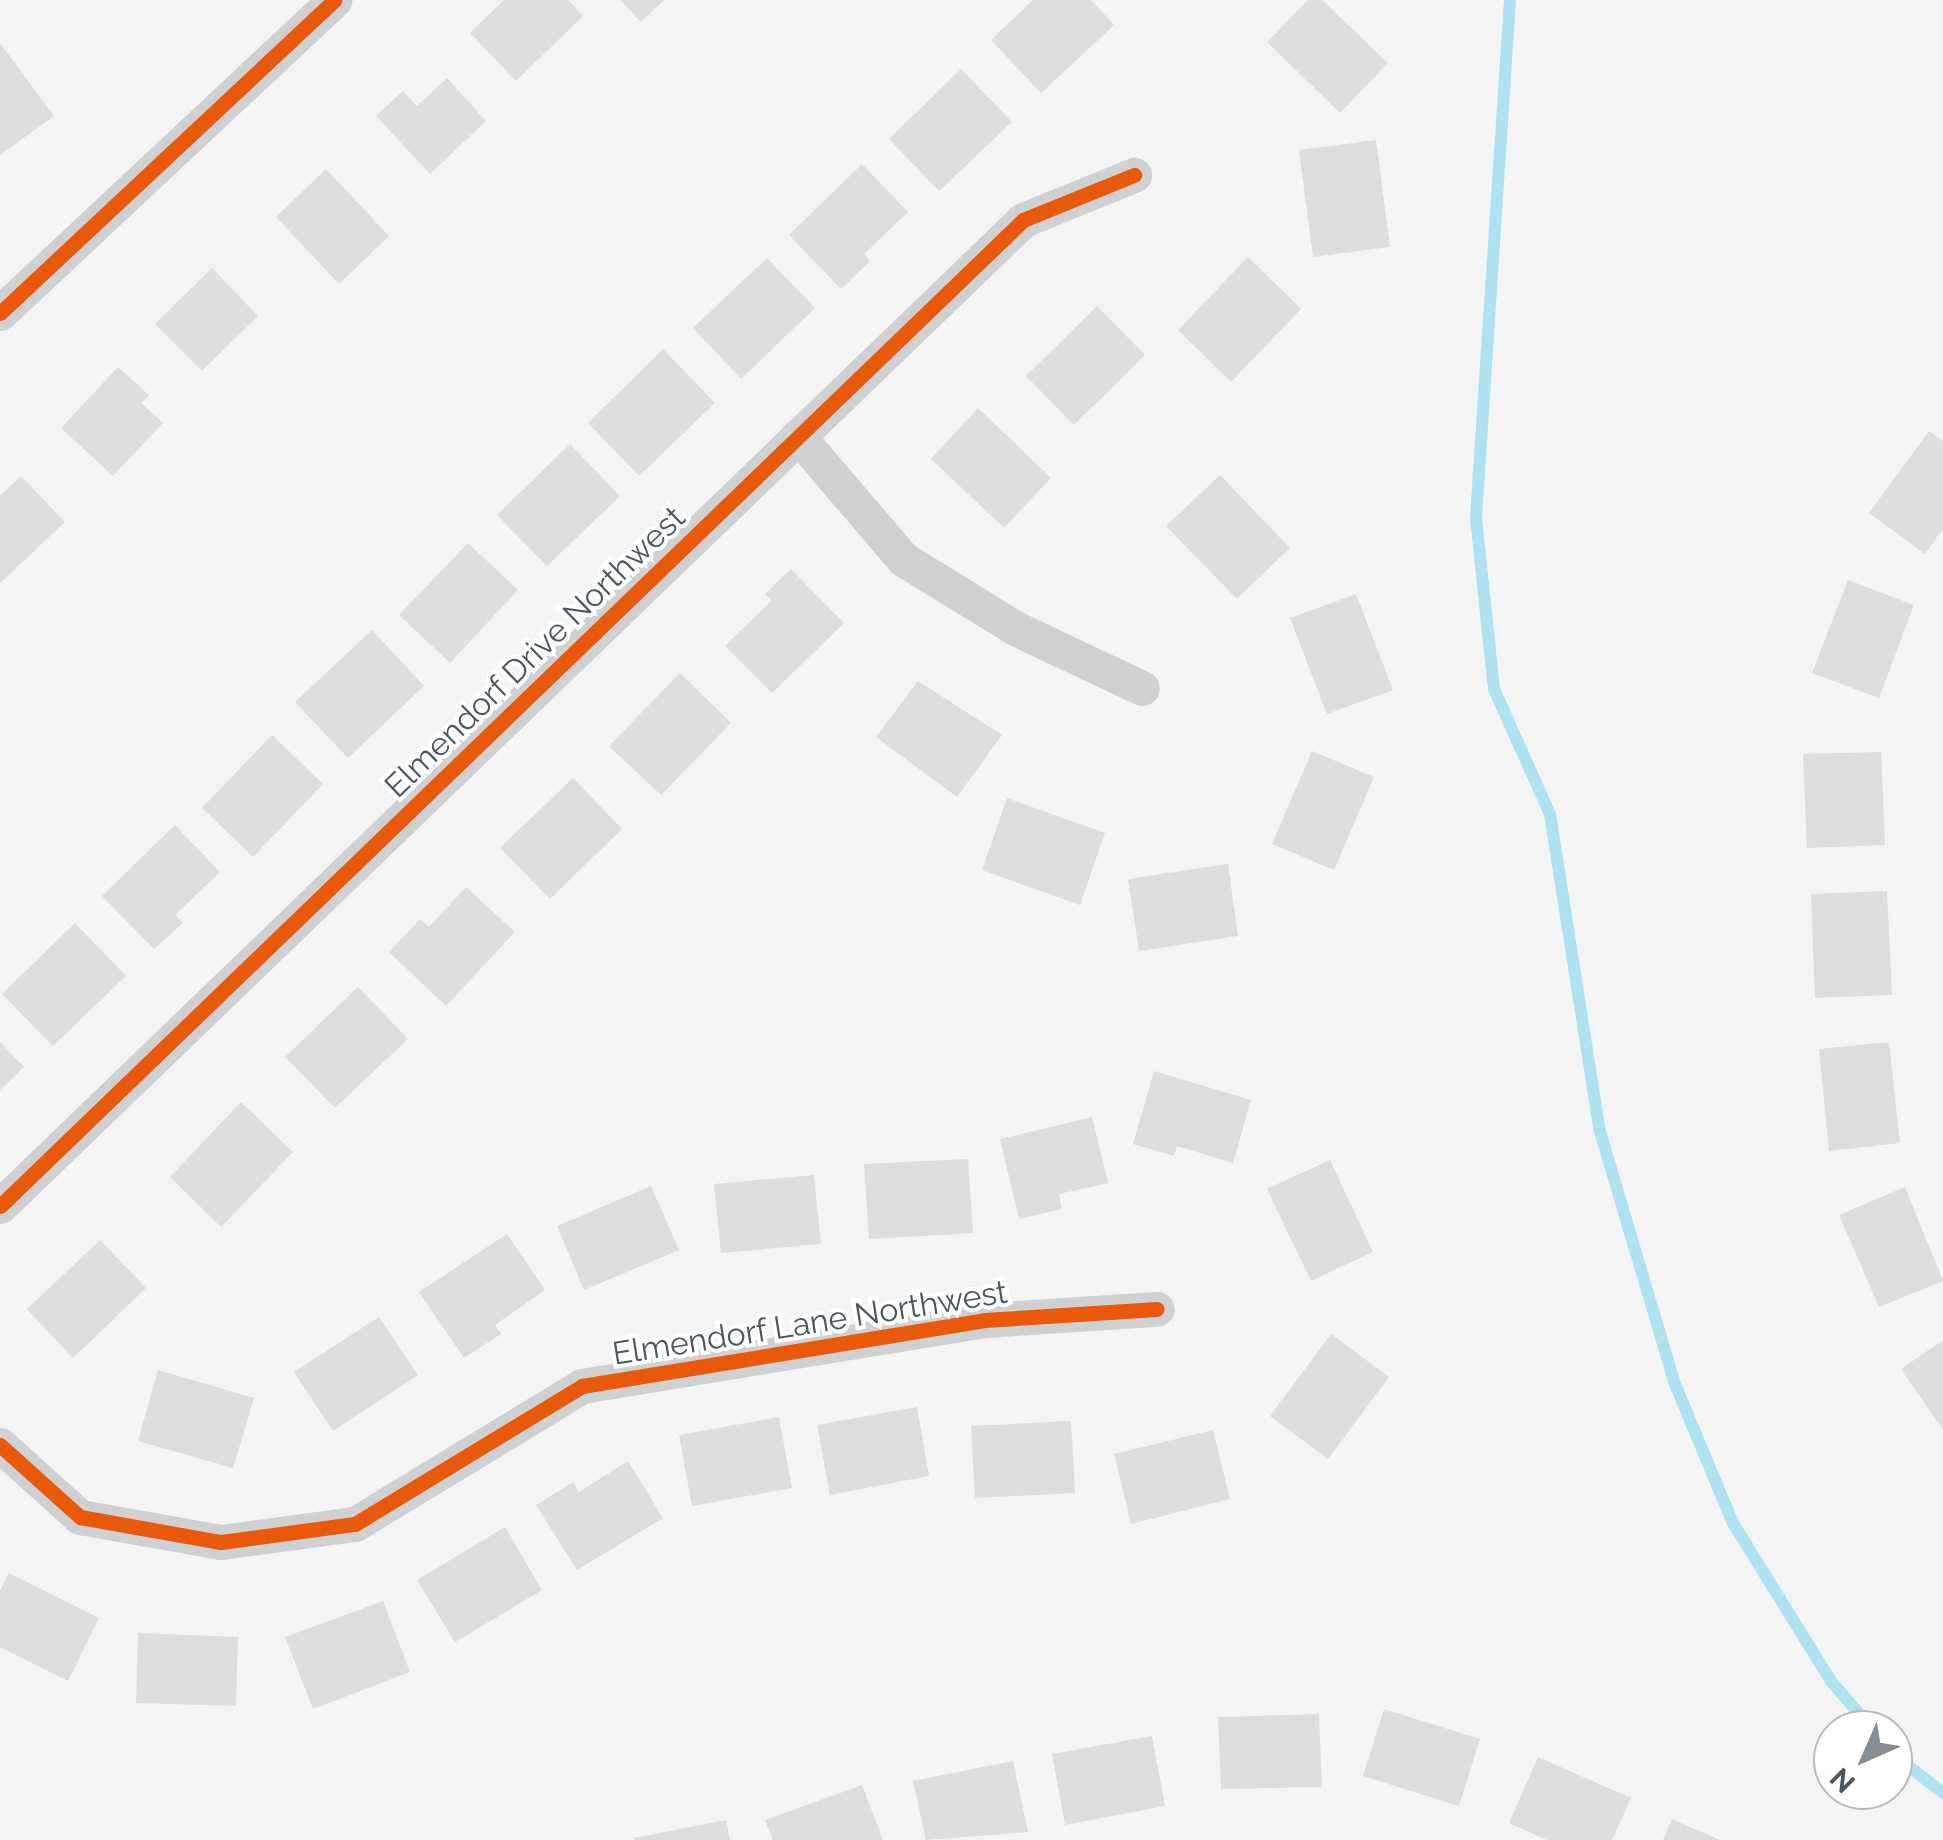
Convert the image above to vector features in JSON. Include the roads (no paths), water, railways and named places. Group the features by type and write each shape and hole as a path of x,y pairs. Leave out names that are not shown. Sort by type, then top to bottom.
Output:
{"street":[{"path":"0,313 335,0"},
{"name":"Elmendorf Drive Northwest","path":"0,1206 1023,220 1134,175"},
{"path":"798,436 903,560 1017,629 1142,688"},
{"name":"Elmendorf Lane Northwest","path":"0,1446 80,1517 221,1542 355,1524 582,1386 985,1320 1157,1309"}],"waterway":[{"path":"1510,0 1476,518 1494,689 1550,814 1599,1128 1675,1384 1733,1523 1831,1681 1856,1710"},
{"path":"1913,1770 1943,1793"}]}
